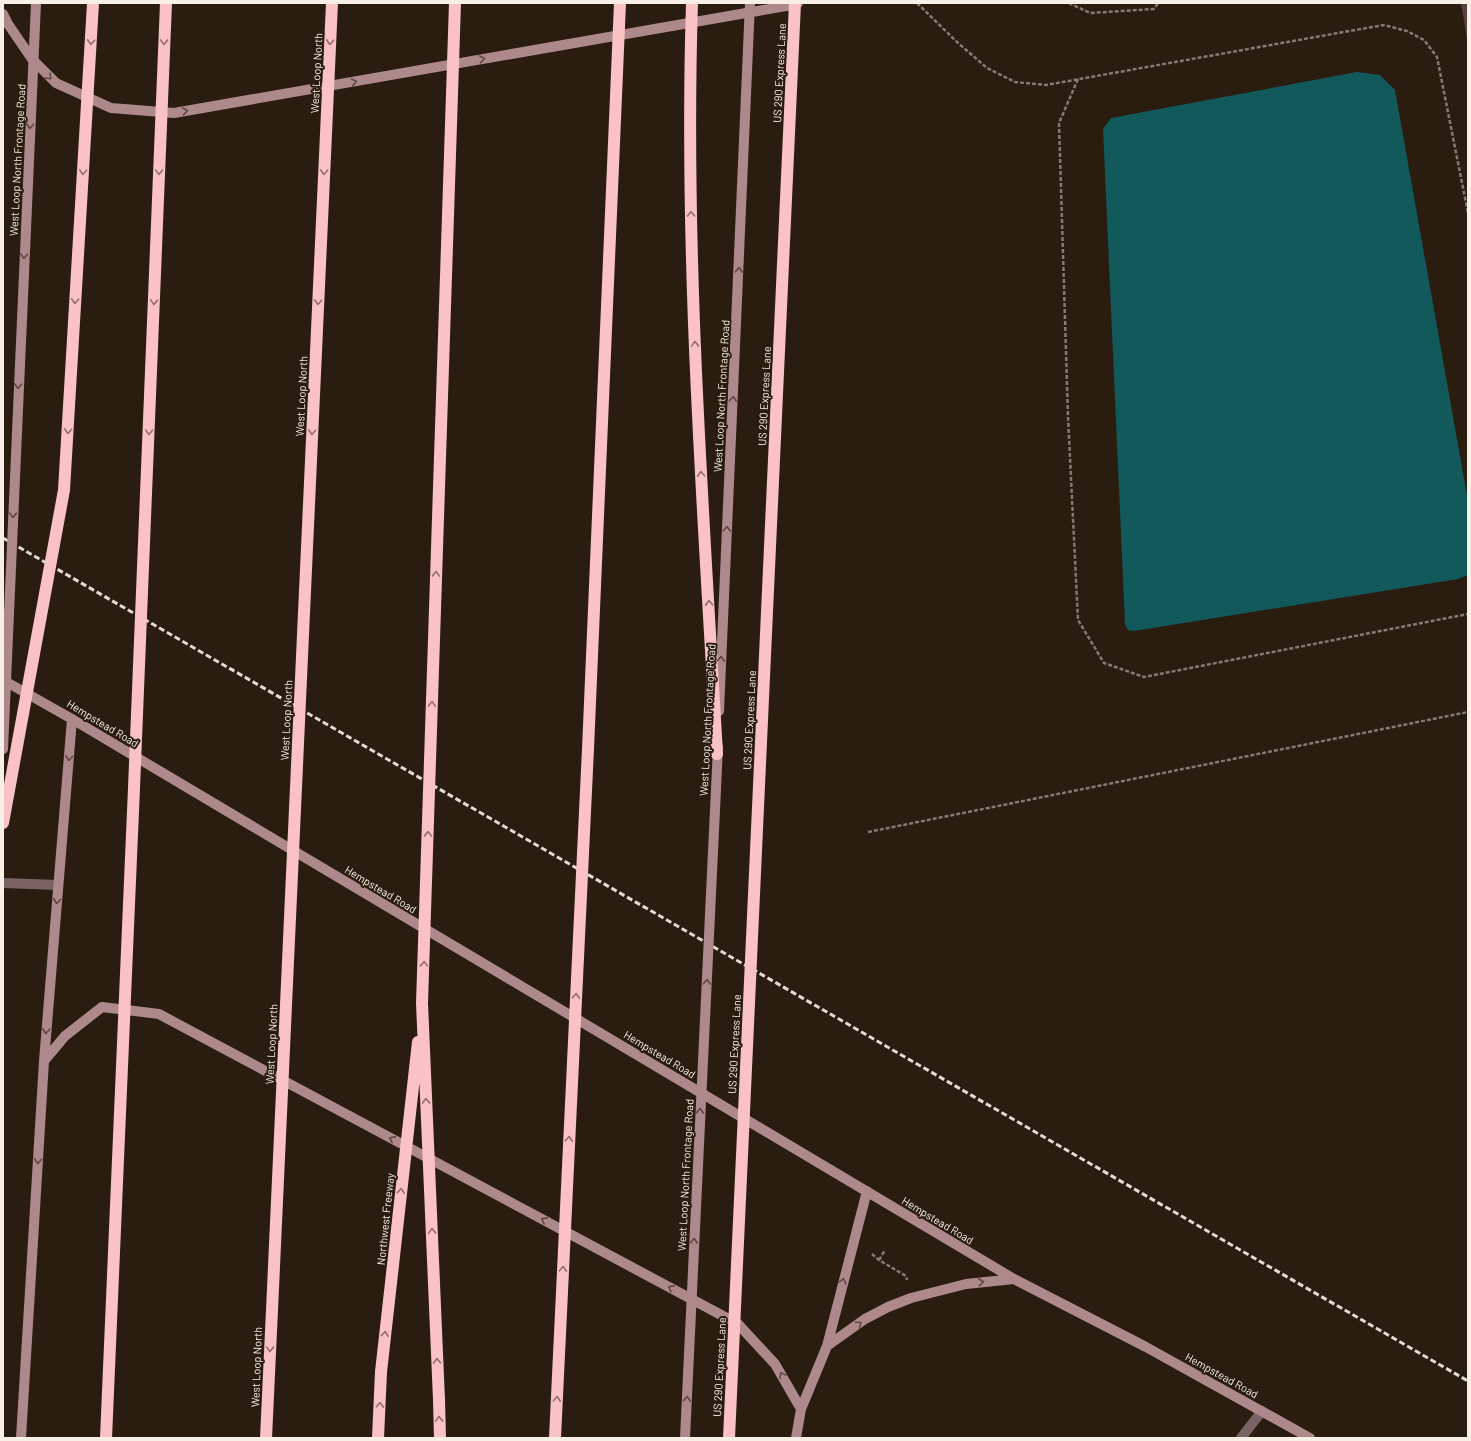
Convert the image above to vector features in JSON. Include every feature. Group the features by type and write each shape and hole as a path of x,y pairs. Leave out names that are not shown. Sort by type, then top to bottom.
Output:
{"highway":[{"path":"3,823 64,490 93,3"},
{"path":"106,1438 166,3"},
{"name":"West Loop North","path":"266,1438 332,3"},
{"path":"440,1438 422,1003 455,3"},
{"path":"555,1438 588,749 620,3"},
{"path":"692,3 690,78 691,231 698,427 717,754"},
{"name":"US 290 Express Lane","path":"729,1438 796,3"},
{"name":"Northwest Freeway","path":"378,1438 381,1372 422,1003"}],"main road":[{"name":"West Loop North Frontage Road","path":"3,750 36,3"},
{"name":"West Loop North Frontage Road","path":"685,1438 750,3"},
{"path":"3,14 8,24 32,59 56,83 111,108 174,113 784,7 796,3"},
{"name":"Hempstead Road","path":"3,680 72,719 1014,1279 1146,1347 1310,1438"},
{"path":"21,1438 44,1061 72,719"},
{"path":"44,1061 65,1036 102,1007 159,1014 738,1324 775,1364 801,1409"},
{"path":"796,1438 801,1409 826,1346 866,1191"},
{"path":"826,1346 866,1319 888,1307 911,1298 966,1284 1014,1279"}],"lane":[{"path":"3,883 58,885"},
{"path":"1241,1438 1262,1411"}],"path":[{"path":"917,3 957,42 987,68 1015,82 1046,85 1384,25 1407,31 1424,40 1437,57 1468,213"},
{"path":"1069,3 1090,13 1154,9 1158,3"},
{"path":"1078,79 1059,123 1068,417 1078,620 1104,663 1144,677 1468,614"},
{"path":"868,832 1468,712"},
{"path":"880,1260 885,1250"},
{"path":"869,1252 906,1276 907,1282"}],"water":[{"path":"1357,72 1380,75 1395,90 1468,501 1468,575 1458,579 1134,631 1128,630 1125,624 1103,129 1111,118"}],"building":[{"path":"1461,3 1468,3 1468,39 1467,39"}],"railway":[{"path":"3,538 1468,1381"}]}
